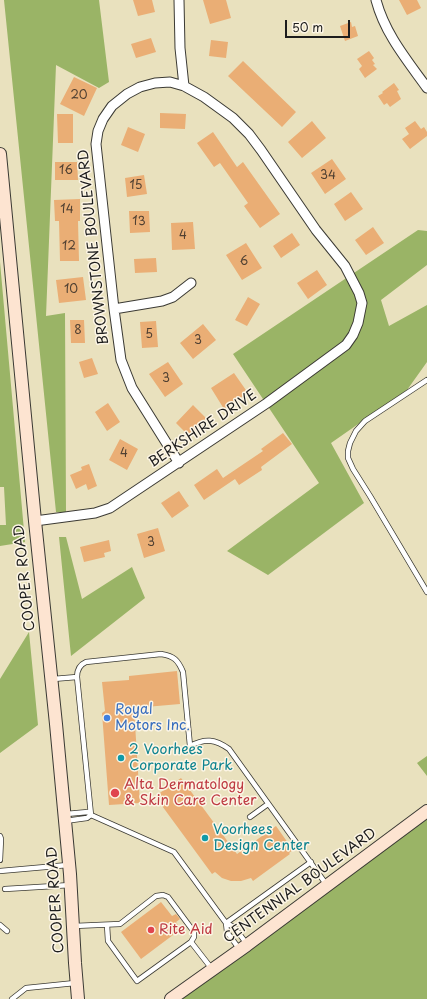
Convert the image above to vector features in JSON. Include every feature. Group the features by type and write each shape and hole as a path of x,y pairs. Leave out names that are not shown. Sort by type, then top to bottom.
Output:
{"street":[{"path":"179,0 180,48 184,86"},
{"path":"376,0 385,26 394,42 427,88"},
{"name":"BROWNSTONE BOULEVARD","path":"179,463 132,388 121,360 96,144 98,131 103,119 112,106 127,94 140,87 155,83 170,82 184,86 204,97 233,118 262,150 316,230 345,266 359,293 362,304 360,316"},
{"name":"COOPER ROAD","path":"0,154 34,521 65,817 78,999"},
{"path":"114,309 162,301 174,297 191,282"},
{"name":"BERKSHIRE DRIVE","path":"34,521 95,513 110,508 267,403 346,345 353,335 360,316"},
{"name":"CENTENNIAL BOULEVARD","path":"171,999 427,811"}],"lane":[{"path":"427,380 365,421 356,431 348,451 348,458 353,470 427,592"},
{"path":"91,815 77,677 80,666 86,662 161,654 168,656 175,659 180,665 182,672 190,746 198,742 214,741 229,749 327,885"},
{"path":"51,680 77,677"},
{"path":"250,817 268,804"},
{"path":"65,817 88,812 91,815 174,852 226,923 234,927 243,947"},
{"path":"0,836 0,860"},
{"path":"226,923 311,862"},
{"path":"0,871 69,865"},
{"path":"5,888 71,885"},
{"path":"73,926 120,924 156,896 163,895 168,897 194,932 194,937 191,942 137,981 108,941 107,925"},
{"path":"226,923 227,932 243,947"},
{"path":"0,925 7,930"},
{"path":"191,942 212,969"},
{"path":"12,999 26,988 77,983"}],"green space":[{"path":"4,0 99,0 109,82 99,88 56,65 46,316 65,313 66,512 56,512"},
{"path":"418,230 427,231 427,265 381,300 389,326 427,305 427,362 407,390 331,443 364,503 268,575 227,551 319,483 233,354"},
{"path":"0,262 25,542 0,546 0,525 6,525 4,487 0,487"},
{"path":"59,537 66,537 82,599 132,567 145,598 71,656"},
{"path":"29,632 38,725 0,753 0,679"},
{"path":"427,756 427,776 417,763"},
{"path":"427,815 427,999 171,999"}],"building":[{"path":"133,0 152,0 155,12 138,16"},
{"path":"203,0 226,0 231,18 210,24"},
{"path":"399,0 417,0 421,8 407,15"},
{"path":"351,22 352,27 355,26 358,36 345,41 340,26"},
{"path":"151,38 156,52 136,58 131,44"},
{"path":"211,40 228,42 226,58 209,56"},
{"path":"369,51 374,58 372,60 375,64 373,65 377,69 365,78 359,69 362,66 357,59"},
{"path":"243,61 296,112 282,127 228,76"},
{"path":"74,77 97,88 84,116 60,104"},
{"path":"394,83 399,90 397,91 401,99 390,107 387,103 384,105 378,96"},
{"path":"160,113 186,114 185,129 160,128"},
{"path":"57,114 73,114 73,143 58,143"},
{"path":"312,121 326,138 302,158 288,142"},
{"path":"415,121 421,129 424,127 427,132 427,136 410,149 402,139 409,134 405,128"},
{"path":"128,127 145,134 138,152 121,145"},
{"path":"213,132 237,167 243,162 280,214 260,228 244,206 248,203 220,163 214,167 197,143"},
{"path":"332,159 346,179 325,194 311,173"},
{"path":"55,162 77,162 78,180 55,180"},
{"path":"144,175 147,194 127,197 125,178"},
{"path":"351,192 363,209 345,221 334,204"},
{"path":"80,199 80,221 78,221 79,261 60,261 59,221 55,221 54,200"},
{"path":"129,211 149,211 150,232 130,233"},
{"path":"193,222 195,249 172,250 171,223"},
{"path":"373,227 384,243 366,255 355,240"},
{"path":"292,233 300,245 281,258 273,246"},
{"path":"246,243 262,268 242,280 226,255"},
{"path":"156,258 157,272 135,273 134,259"},
{"path":"317,270 327,285 308,299 297,283"},
{"path":"83,277 86,300 59,303 56,280"},
{"path":"248,297 260,304 247,326 235,320"},
{"path":"70,320 84,320 85,343 71,343"},
{"path":"156,321 158,347 142,348 140,322"},
{"path":"203,324 216,340 193,359 180,343"},
{"path":"92,358 98,374 84,378 79,362"},
{"path":"168,362 183,384 165,397 149,374"},
{"path":"234,373 248,393 224,409 211,388"},
{"path":"108,403 120,422 107,431 95,412"},
{"path":"193,405 206,418 189,436 176,423"},
{"path":"283,433 292,444 261,467 262,470 239,485 235,479 204,500 194,485 217,469 223,478 263,451 261,449"},
{"path":"120,439 138,449 127,470 109,460"},
{"path":"89,464 97,486 88,490 86,484 76,489 70,475 82,470 81,467"},
{"path":"179,491 189,506 172,518 161,503"},
{"path":"158,528 165,551 144,558 137,534"},
{"path":"109,540 111,551 104,553 105,557 84,562 80,547"},
{"name":"2 Voorhees Corporate Park","path":"177,671 180,704 134,708 140,803 109,805 102,713 105,711 102,682 129,680 129,676"},
{"name":"Voorhees Design Center","path":"181,778 237,854 276,826 293,850 289,853 290,854 253,881 251,878 241,881 231,881 222,878 215,872 212,874 157,799 159,798 157,795"},
{"name":"Rite Aid","path":"161,902 172,916 176,914 180,919 176,922 181,929 141,959 121,932"}],"place":[{"name":"Royal Motors Inc.","path":"107,718"},
{"name":"2 Voorhees Corporate Park","path":"121,758"},
{"name":"Alta Dermatology & Skin Care Center","path":"115,793"},
{"name":"Voorhees Design Center","path":"205,838"},
{"name":"Rite Aid","path":"151,930"}]}
